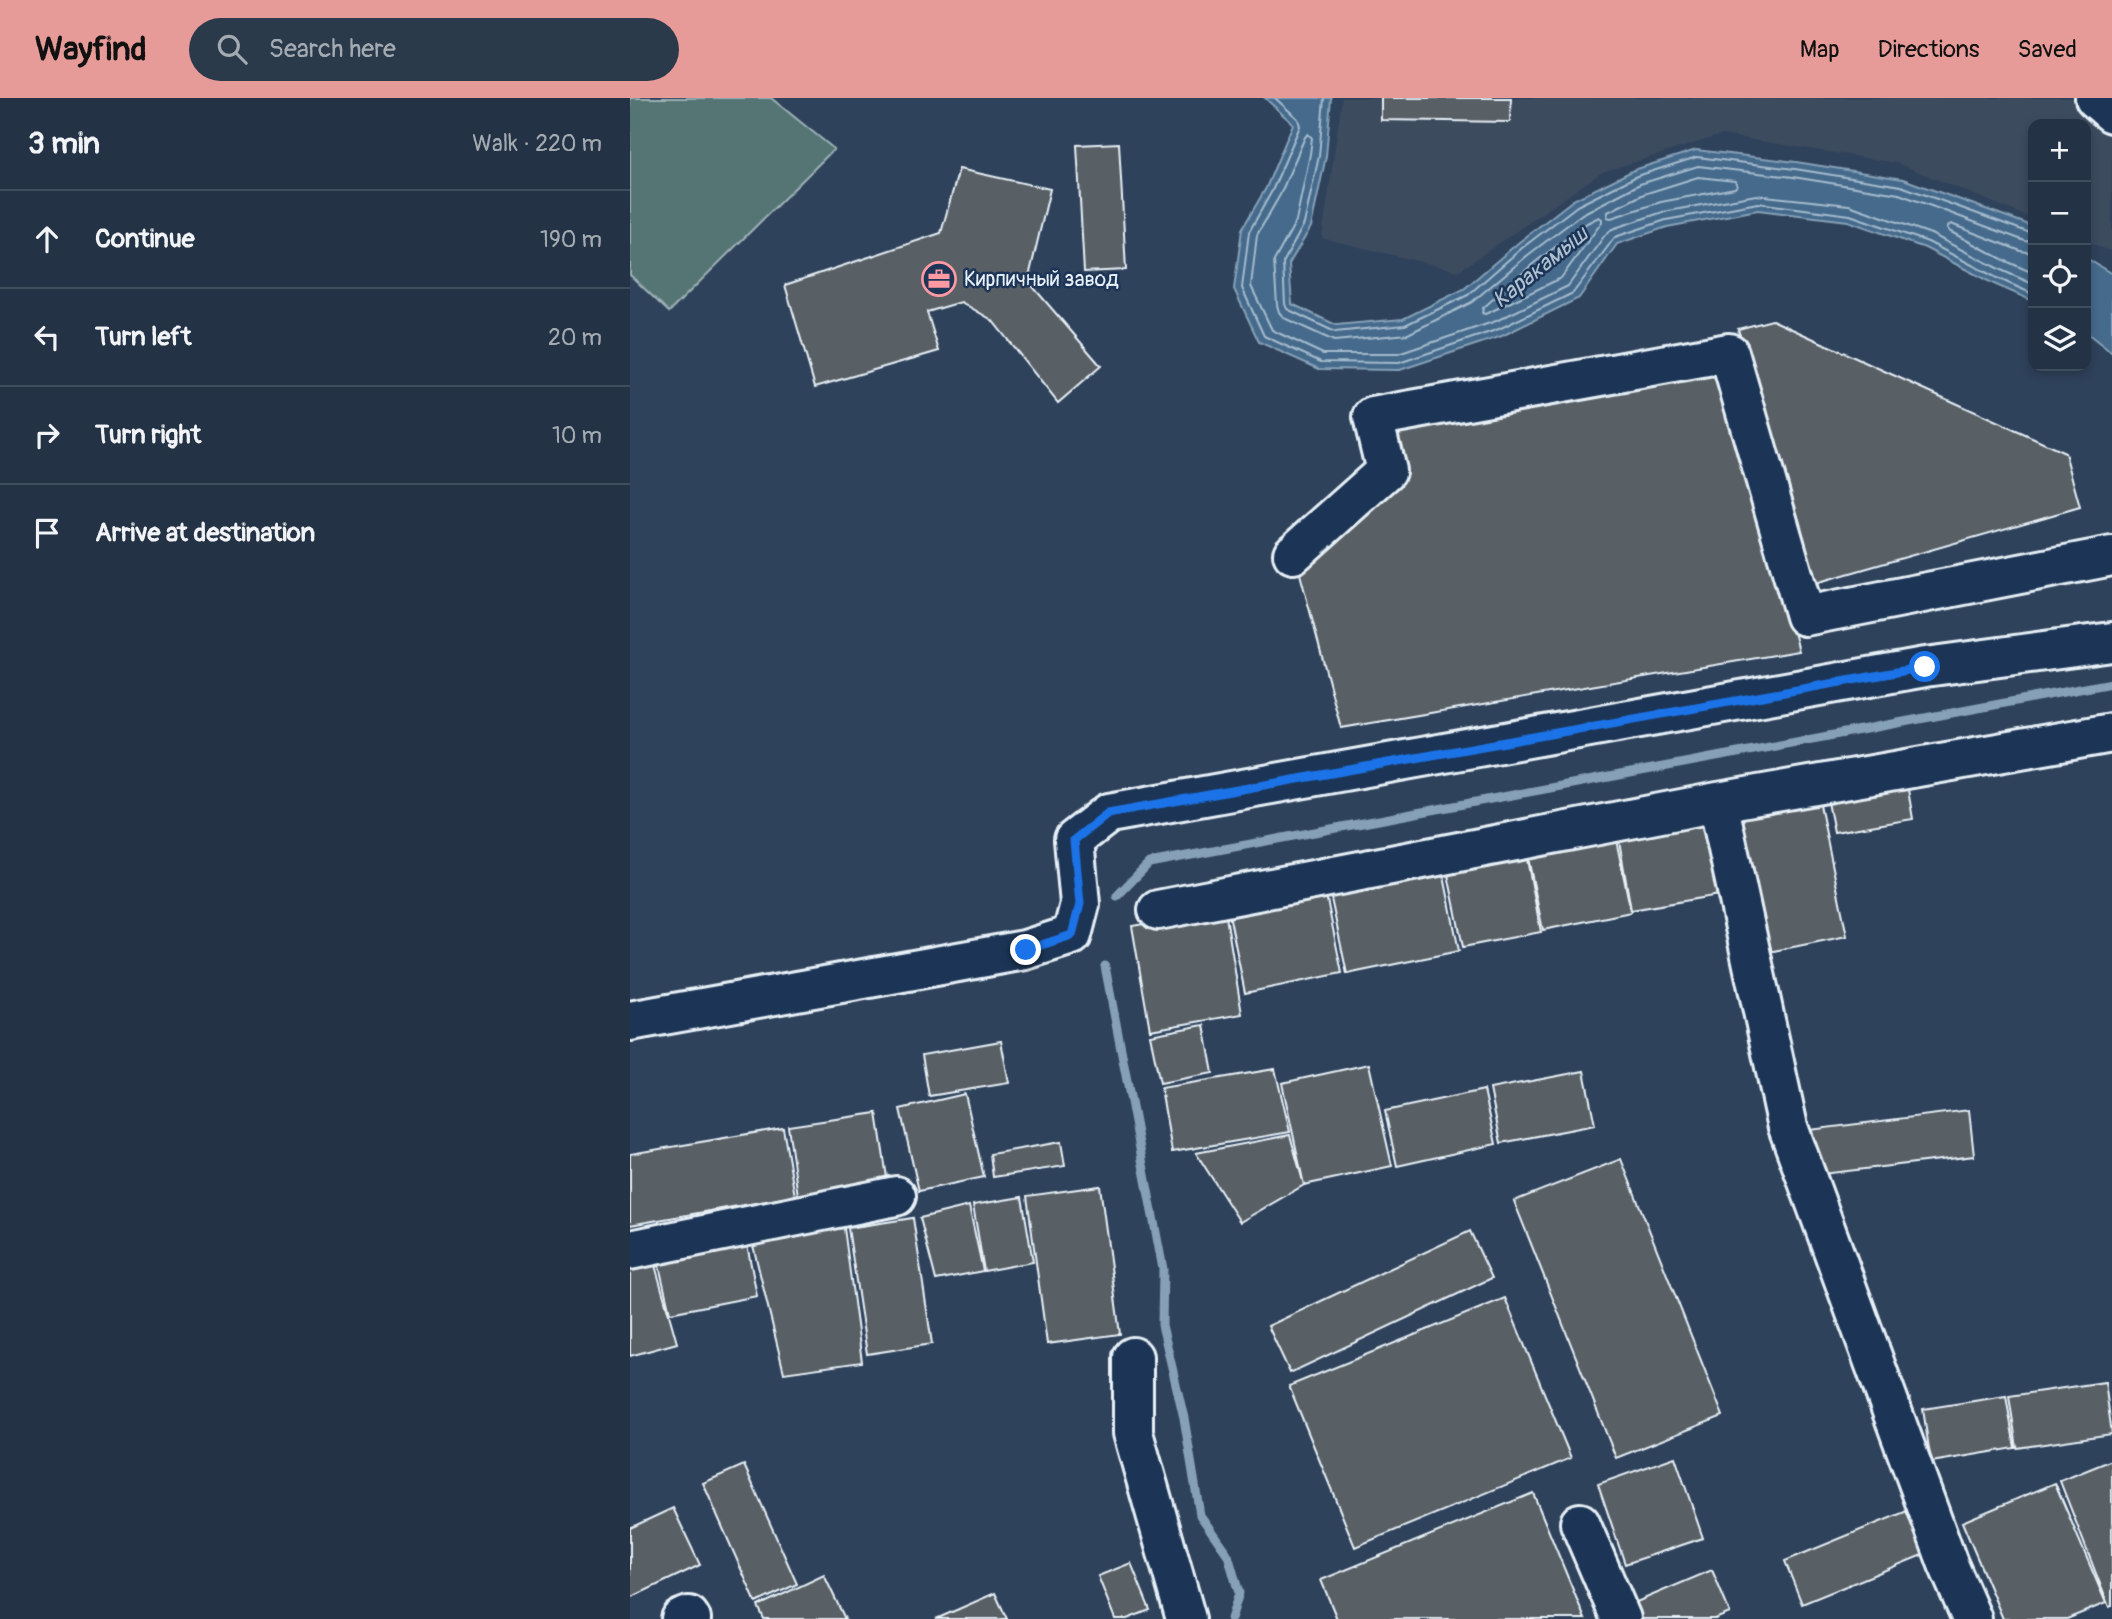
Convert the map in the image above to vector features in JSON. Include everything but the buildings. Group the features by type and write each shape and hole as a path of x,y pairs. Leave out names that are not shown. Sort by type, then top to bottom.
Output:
{"street":[{"path":"2095,98 2112,113"},
{"path":"1293,554 1386,471 1373,416 1729,353 1805,616 2112,556"},
{"path":"630,1021 1026,950 1072,935 1080,904 1074,840 1108,813 1925,667 2112,642"},
{"path":"1158,910 1718,802 2112,733"},
{"path":"1718,802 1788,1127 1948,1564 1972,1619"},
{"path":"630,1250 896,1196"},
{"path":"1133,1357 1133,1433 1186,1619"},
{"path":"1580,1523 1621,1619"},
{"path":"681,1619 689,1616 691,1619"}],"shaded area":[{"path":"1342,98 2112,98 2112,252 2091,243 2091,119 2028,119 2028,217 1897,163 1722,135 1602,172 1459,271 1322,238"}],"green space":[{"path":"630,98 771,98 834,149 669,312 630,275"}],"water":[{"name":"Каракамыш","path":"1265,98 1331,98 1326,156 1311,227 1289,264 1292,304 1336,325 1403,319 1464,289 1573,200 1634,170 1696,150 1903,179 2024,223 2028,225 2028,299 1925,248 1848,221 1758,210 1667,227 1617,244 1579,298 1502,336 1400,370 1319,369 1259,342 1234,289 1242,229 1266,188 1293,124"},
{"path":"2091,261 2112,274 2112,353 2091,336"}],"waterway":[{"path":"1117,896 1149,863 2112,683"},
{"path":"1105,966 1163,1269 1162,1325 1184,1418 1200,1515 1228,1555 1239,1593 1231,1619"}],"place":[{"name":"Кирпичный завод","path":"939,279"}],"route":[{"path":"1026,950 1072,935 1080,904 1074,840 1108,813 1925,667"}]}
